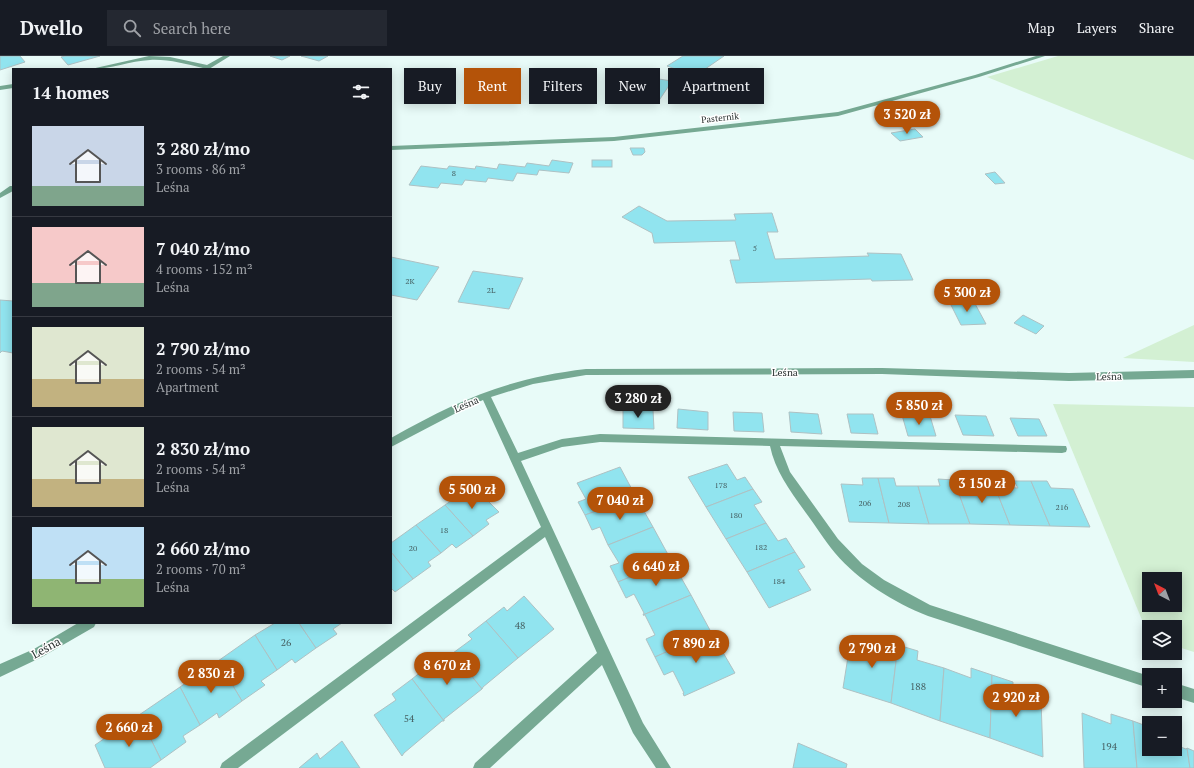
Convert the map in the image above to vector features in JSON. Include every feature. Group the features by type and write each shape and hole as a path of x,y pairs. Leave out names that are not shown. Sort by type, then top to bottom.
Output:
{"street":[{"path":"99,68 149,57 170,59 206,68 227,56"},
{"name":"Pasternik","path":"392,148 614,138 838,114 977,76 1042,56"},
{"path":"0,88 12,86"},
{"path":"0,196 12,189"},
{"name":"Leśna","path":"392,442 458,407 486,396 522,383 548,377 586,372 882,371 1069,377 1194,374"},
{"path":"486,396 516,458 638,728 664,768"},
{"path":"516,458 562,443 600,438 1062,449"},
{"path":"774,442 777,458 784,472 839,549 874,581 903,599 928,610 1142,680"},
{"path":"227,768 547,529"},
{"name":"Leśna","path":"0,671 38,653 88,624"},
{"path":"480,768 604,655"},
{"path":"1182,692 1194,696"}],"green space":[{"path":"1058,56 1194,56 1194,160 987,77"},
{"path":"1194,325 1194,362 1123,358"},
{"path":"1053,404 1194,407 1194,652 1182,648 1182,620 1142,620"}],"building":[{"path":"0,56 20,56 25,62 0,70"},
{"path":"100,56 68,65 61,57"},
{"path":"270,56 290,56 282,60"},
{"path":"301,56 328,56 319,61"},
{"path":"683,56 724,56 707,68 673,68 667,66"},
{"path":"660,79 668,80 668,87 660,99"},
{"path":"915,129 923,137 900,141 891,133"},
{"path":"630,148 644,148 645,152 642,155 633,155"},
{"path":"552,160 573,163 569,173 539,170 537,175 517,173 513,181 488,178 486,182 465,180 462,185 441,183 438,188 409,185 421,166 447,169 449,166 475,169 476,166 497,169 499,164 525,167 527,163 549,166"},
{"path":"592,160 612,160 612,167 592,167"},
{"path":"995,172 1005,183 995,184 985,174"},
{"path":"639,206 667,221 736,220 734,214 772,213 778,232 767,232 775,259 869,256 867,253 901,254 913,280 872,281 871,279 736,283 730,260 740,260 735,241 654,243 652,233 622,217"},
{"path":"392,257 439,267 417,300 392,295"},
{"path":"473,271 523,278 509,309 458,302"},
{"path":"0,300 12,301 12,353 2,351 0,353"},
{"path":"973,300 986,324 961,325 949,301"},
{"path":"1023,315 1044,326 1036,334 1014,323"},
{"path":"678,409 708,412 708,430 677,428"},
{"path":"623,410 653,410 654,429 623,428"},
{"path":"733,412 762,413 764,432 734,431"},
{"path":"789,412 818,414 822,434 791,432"},
{"path":"847,414 873,414 878,434 851,433"},
{"path":"902,415 930,416 936,436 908,436"},
{"path":"955,415 986,416 994,436 963,435"},
{"path":"1010,418 1039,419 1047,436 1018,436"},
{"path":"727,464 737,480 745,477 753,489 706,507 688,477"},
{"path":"620,467 636,497 585,515 578,502 586,499 577,483"},
{"path":"862,478 878,478 889,523 849,522 841,484 863,485"},
{"path":"878,478 894,478 896,486 918,486 929,524 889,523"},
{"path":"938,479 954,480 970,524 929,524 918,486 940,486"},
{"path":"954,480 970,480 973,487 995,487 1010,525 970,524"},
{"path":"1014,481 1031,481 1050,526 1010,525 995,487 1018,488"},
{"path":"1031,481 1047,481 1051,488 1073,489 1090,527 1050,526"},
{"path":"473,486 499,512 486,520 489,524 473,536 445,505"},
{"path":"753,489 762,502 754,505 766,523 726,539 706,507"},
{"path":"636,497 653,527 608,545 600,527 592,530 585,515"},
{"path":"445,505 473,536 456,548 452,544 441,553 416,525"},
{"path":"766,523 778,541 786,538 795,552 747,572 726,539"},
{"path":"416,525 441,553 428,562 431,566 413,579 392,553 392,542"},
{"path":"653,527 671,560 618,582 610,566 619,563 608,545"},
{"path":"795,552 805,567 798,570 811,590 769,608 747,572"},
{"path":"392,553 413,579 395,592 392,589"},
{"path":"671,560 691,595 643,615 644,613 634,594 626,598 618,582"},
{"path":"691,595 711,632 655,657 646,639 655,635 645,615 643,615"},
{"path":"524,596 554,629 518,658 486,621 504,607 507,611"},
{"path":"486,621 518,658 482,689 453,653 472,639 468,635"},
{"path":"273,624 300,624 316,648 295,663 292,659 277,670 255,635"},
{"path":"300,624 340,624 333,629 337,634 316,648"},
{"path":"711,632 735,673 684,696 684,693 673,671 664,675 655,657"},
{"path":"255,635 277,670 261,681 265,685 242,701 218,661"},
{"path":"851,638 877,647 878,638 898,645 891,703 843,688"},
{"path":"898,645 918,651 917,660 944,668 940,721 891,703"},
{"path":"453,653 482,689 444,719 444,721 412,679 432,663 435,668"},
{"path":"218,661 242,701 219,718 217,713 200,725 180,687"},
{"path":"944,668 971,678 971,668 992,675 990,738 940,721"},
{"path":"992,675 1013,682 1013,692 1041,700 1043,757 990,738"},
{"path":"412,679 444,721 442,721 402,756 374,715 396,700 392,694"},
{"path":"180,687 200,725 183,736 186,742 161,760 139,715"},
{"path":"1082,713 1111,724 1111,714 1133,721 1137,768 1084,768"},
{"path":"139,715 161,760 150,768 105,768 95,745"},
{"path":"1133,721 1142,724 1142,756 1182,756 1182,748 1187,748 1190,768 1137,768"},
{"path":"342,741 360,768 299,768 317,753 320,759"},
{"path":"798,743 847,764 846,768 793,768"},
{"path":"1187,748 1194,751 1194,768 1190,768"}]}
